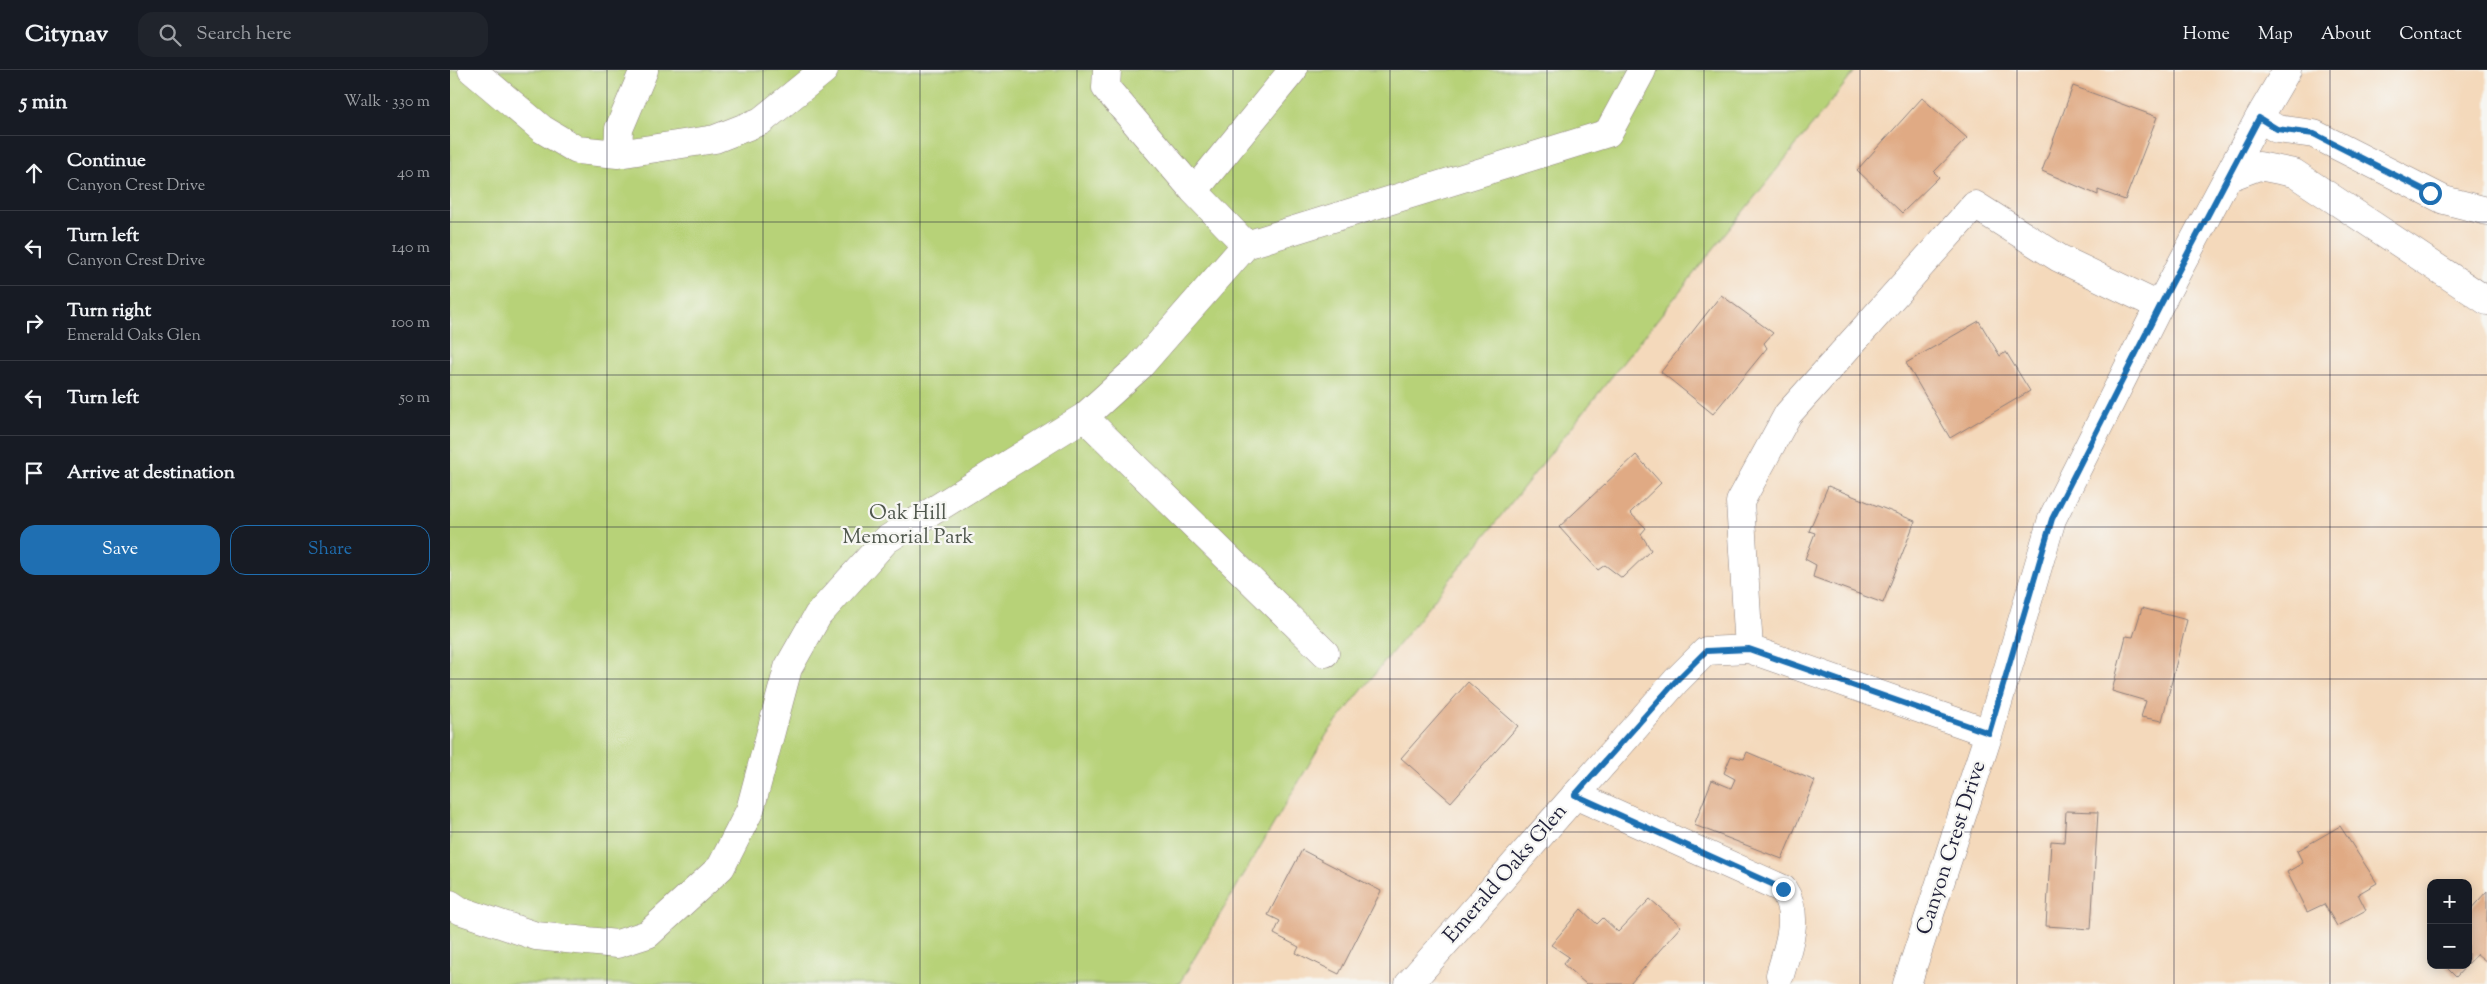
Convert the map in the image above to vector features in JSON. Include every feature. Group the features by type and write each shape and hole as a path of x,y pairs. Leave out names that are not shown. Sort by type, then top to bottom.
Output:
{"street":[{"path":"472,70 542,129 577,150 618,154 715,139 761,121 824,70"},
{"path":"618,154 619,129 644,70"},
{"path":"1107,70 1106,88 1194,191 1246,245"},
{"path":"1194,191 1293,70"},
{"path":"450,904 459,910 536,936 617,944 648,934 720,867 750,810 788,668 818,615 886,540 1084,416 1139,367 1246,245 1608,132 1642,70"},
{"name":"Canyon Crest Drive","path":"1907,984 1989,733 2052,519 2226,178 2287,70"},
{"path":"2259,118 2277,129 2314,134 2444,200 2487,211"},
{"path":"2226,178 2259,166 2294,173 2487,301"},
{"path":"1749,649 1740,502 1788,414 1975,205 2060,258 2160,306"},
{"path":"1084,416 1325,653"},
{"name":"Emerald Oaks Glen","path":"1410,984 1676,681 1706,651 1749,649 1989,733"},
{"path":"1575,795 1783,889 1790,899 1794,926 1780,975"}],"green space":[{"name":"Oak Hill Memorial Park","path":"450,70 1856,70 1327,734 1179,984 450,984"}],"building":[{"path":"2073,86 2157,117 2125,200 2098,190 2098,195 2042,171"},
{"path":"1922,98 1967,138 1934,172 1939,177 1902,213 1857,170"},
{"path":"1721,295 1773,333 1764,343 1767,348 1713,414 1661,372"},
{"path":"1979,321 2000,356 2006,352 2030,391 1950,438 1906,363"},
{"path":"1636,455 1661,483 1630,513 1646,528 1641,534 1651,550 1622,578 1605,565 1598,570 1559,527"},
{"path":"1828,486 1915,521 1883,603 1813,577 1816,565 1805,559 1815,533 1809,531"},
{"path":"2142,608 2187,620 2162,721 2141,717 2146,701 2112,691 2126,636 2133,637"},
{"path":"1468,682 1518,726 1451,802 1401,758"},
{"path":"1747,752 1815,781 1782,859 1694,825 1712,780 1731,788 1735,779 1724,773 1731,756 1744,759"},
{"path":"2066,811 2098,812 2091,929 2046,926 2051,841 2064,842"},
{"path":"2340,826 2377,883 2358,894 2366,910 2337,926 2324,904 2307,912 2287,872 2303,863 2297,851"},
{"path":"1302,850 1381,891 1339,974 1296,953 1299,947 1274,934 1280,921 1268,915"},
{"path":"2487,891 2487,962 2477,954 2472,960 2472,908"},
{"path":"1650,899 1681,926 1630,984 1586,984 1563,964 1569,957 1551,945 1581,909 1597,924 1603,918 1618,932"},
{"path":"2448,969 2463,969 2456,977"}],"route":[{"path":"1783,889 1575,795 1676,681 1706,651 1749,649 1989,733 2052,519 2226,178 2259,118 2277,129 2314,134 2430,193"}]}
